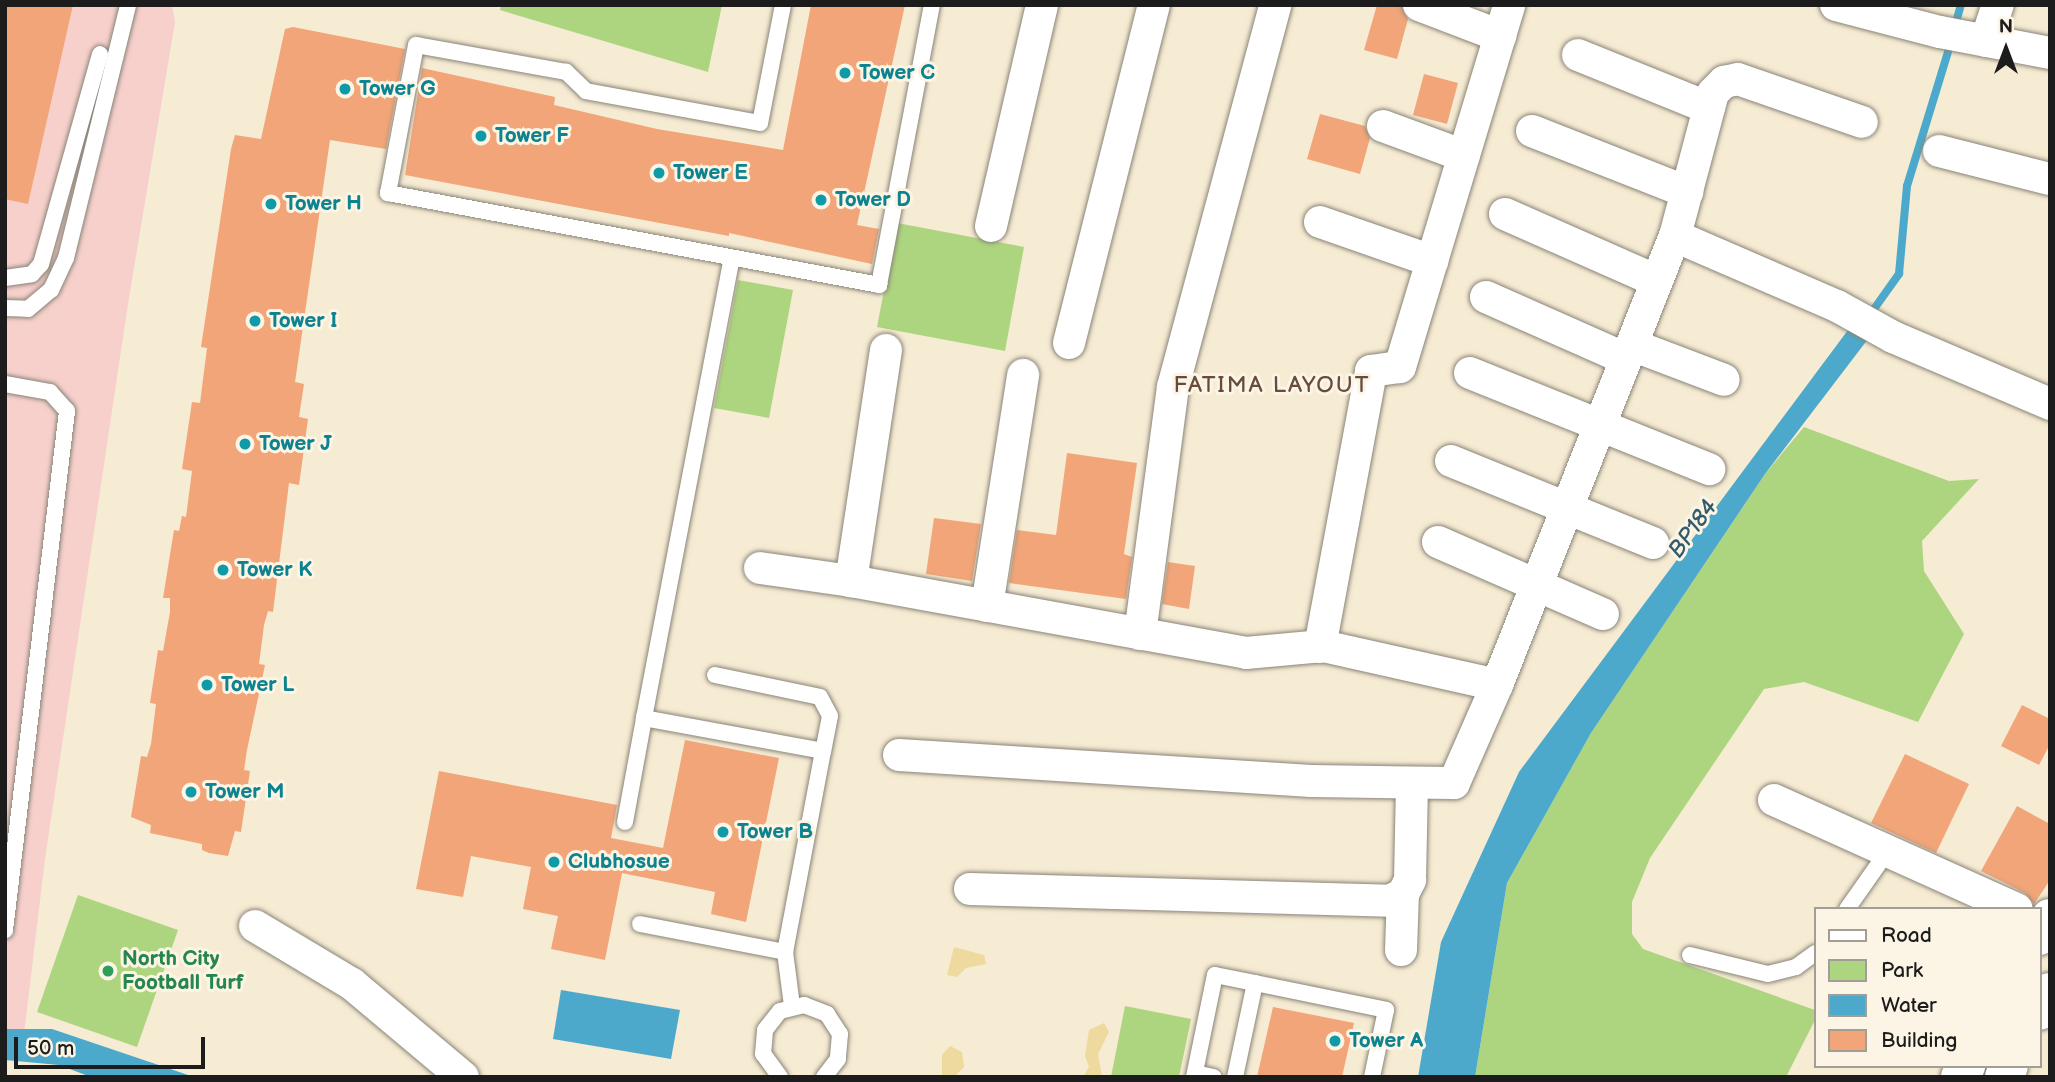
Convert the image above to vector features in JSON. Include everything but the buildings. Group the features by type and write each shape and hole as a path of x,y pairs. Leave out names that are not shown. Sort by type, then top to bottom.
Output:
{"main road":[{"path":"2041,1008 2050,992"}],"street":[{"path":"990,226 1042,5"},
{"path":"1069,343 1154,5"},
{"path":"1140,634 1173,387 1275,5"},
{"path":"1419,5 1500,36"},
{"path":"1320,647 1371,371 1400,367 1509,5"},
{"path":"1836,5 1964,37 2050,53"},
{"path":"1964,37 1998,5"},
{"path":"1578,55 1709,108"},
{"path":"898,755 1412,785 1454,783 1497,685 1675,236 1713,93 1724,82 1738,79 1862,122"},
{"path":"1383,126 1464,156"},
{"path":"1532,131 1687,192"},
{"path":"1939,151 2050,179"},
{"path":"1505,214 1657,281"},
{"path":"1320,222 1432,261"},
{"path":"1675,236 1837,306 1893,337 2050,404"},
{"path":"1486,297 1629,352 1724,380"},
{"path":"851,582 887,350"},
{"path":"1470,373 1709,469"},
{"path":"987,606 1023,375"},
{"path":"1451,461 1653,543"},
{"path":"1438,542 1603,614"},
{"path":"760,568 1246,653 1320,647 1497,685"},
{"path":"1401,950 1404,894 1410,880 1412,785"},
{"path":"1774,800 2009,907"},
{"path":"970,888 1390,901 1404,894"},
{"path":"255,926 352,984 463,1077"}],"lane":[{"path":"5,308 28,309 51,290 66,258 128,5"},
{"path":"783,5 760,123 586,90 566,72 416,45 388,193 879,285 932,5"},
{"path":"5,278 32,274 41,264 100,54"},
{"path":"625,822 732,258"},
{"path":"5,384 50,392 67,411 5,930"},
{"path":"715,675 820,697 830,716 785,952 792,1006"},
{"path":"644,718 823,751"},
{"path":"1848,907 1886,852"},
{"path":"640,924 785,952"},
{"path":"1690,955 1768,974 1796,967 1814,954"},
{"path":"1214,1077 1194,1075 1215,975 1386,1010 1373,1077"},
{"path":"1235,1077 1255,983"},
{"path":"780,1077 768,1066 762,1042 771,1019 792,1006 816,1008 835,1023 841,1047 833,1074"}],"shaded area":[{"path":"5,5 172,5 175,22 128,304 45,859 21,1059 5,1060"}],"green space":[{"path":"501,5 722,5 708,72 500,10"},
{"path":"897,223 1024,247 1005,351 877,327"},
{"path":"738,280 793,290 769,418 714,408"},
{"path":"1804,427 1949,481 1979,479 1922,541 1924,571 1964,634 1918,722 1804,682 1764,689 1650,858 1632,902 1632,934 1643,949 1814,1010 1814,1022 1786,1077 1475,1077 1507,883 1591,733 1765,474"},
{"name":"North City Football Turf","path":"78,895 178,930 137,1047 37,1012"},
{"path":"1125,1006 1191,1019 1179,1077 1111,1077"}],"sand":[{"path":"954,947 984,955 986,964 966,968 957,977 947,975"},
{"path":"1104,1023 1109,1032 1098,1054 1102,1077 1083,1077 1089,1067 1085,1056 1089,1030"},
{"path":"950,1046 962,1052 964,1067 954,1077 942,1077 942,1055"}],"water":[{"path":"1848,330 1868,339 1765,474 1591,733 1507,883 1475,1077 1418,1077 1441,942 1519,772"},
{"path":"561,990 680,1010 671,1059 553,1039"},
{"path":"5,1029 52,1029 194,1077 91,1077 59,1065 5,1060"}],"waterway":[{"name":"BP184","path":"1954,29 1961,5"},
{"name":"BP184","path":"1869,316 1899,274 1907,186 1951,42"}],"place":[{"name":"Tower C","path":"845,73"},
{"name":"Tower G","path":"345,89"},
{"name":"Tower F","path":"481,136"},
{"name":"Tower E","path":"659,173"},
{"name":"Tower D","path":"821,200"},
{"name":"Tower H","path":"271,204"},
{"name":"Tower I","path":"255,321"},
{"name":"Tower J","path":"245,444"},
{"name":"Tower K","path":"223,570"},
{"name":"Tower L","path":"207,685"},
{"name":"Tower M","path":"191,792"},
{"name":"Tower B","path":"723,832"},
{"name":"Clubhosue","path":"554,862"},
{"name":"North City Football Turf","path":"108,971"},
{"name":"Tower A","path":"1335,1041"}],"district":[{"name":"FATIMA LAYOUT","path":"1272,385"}]}
